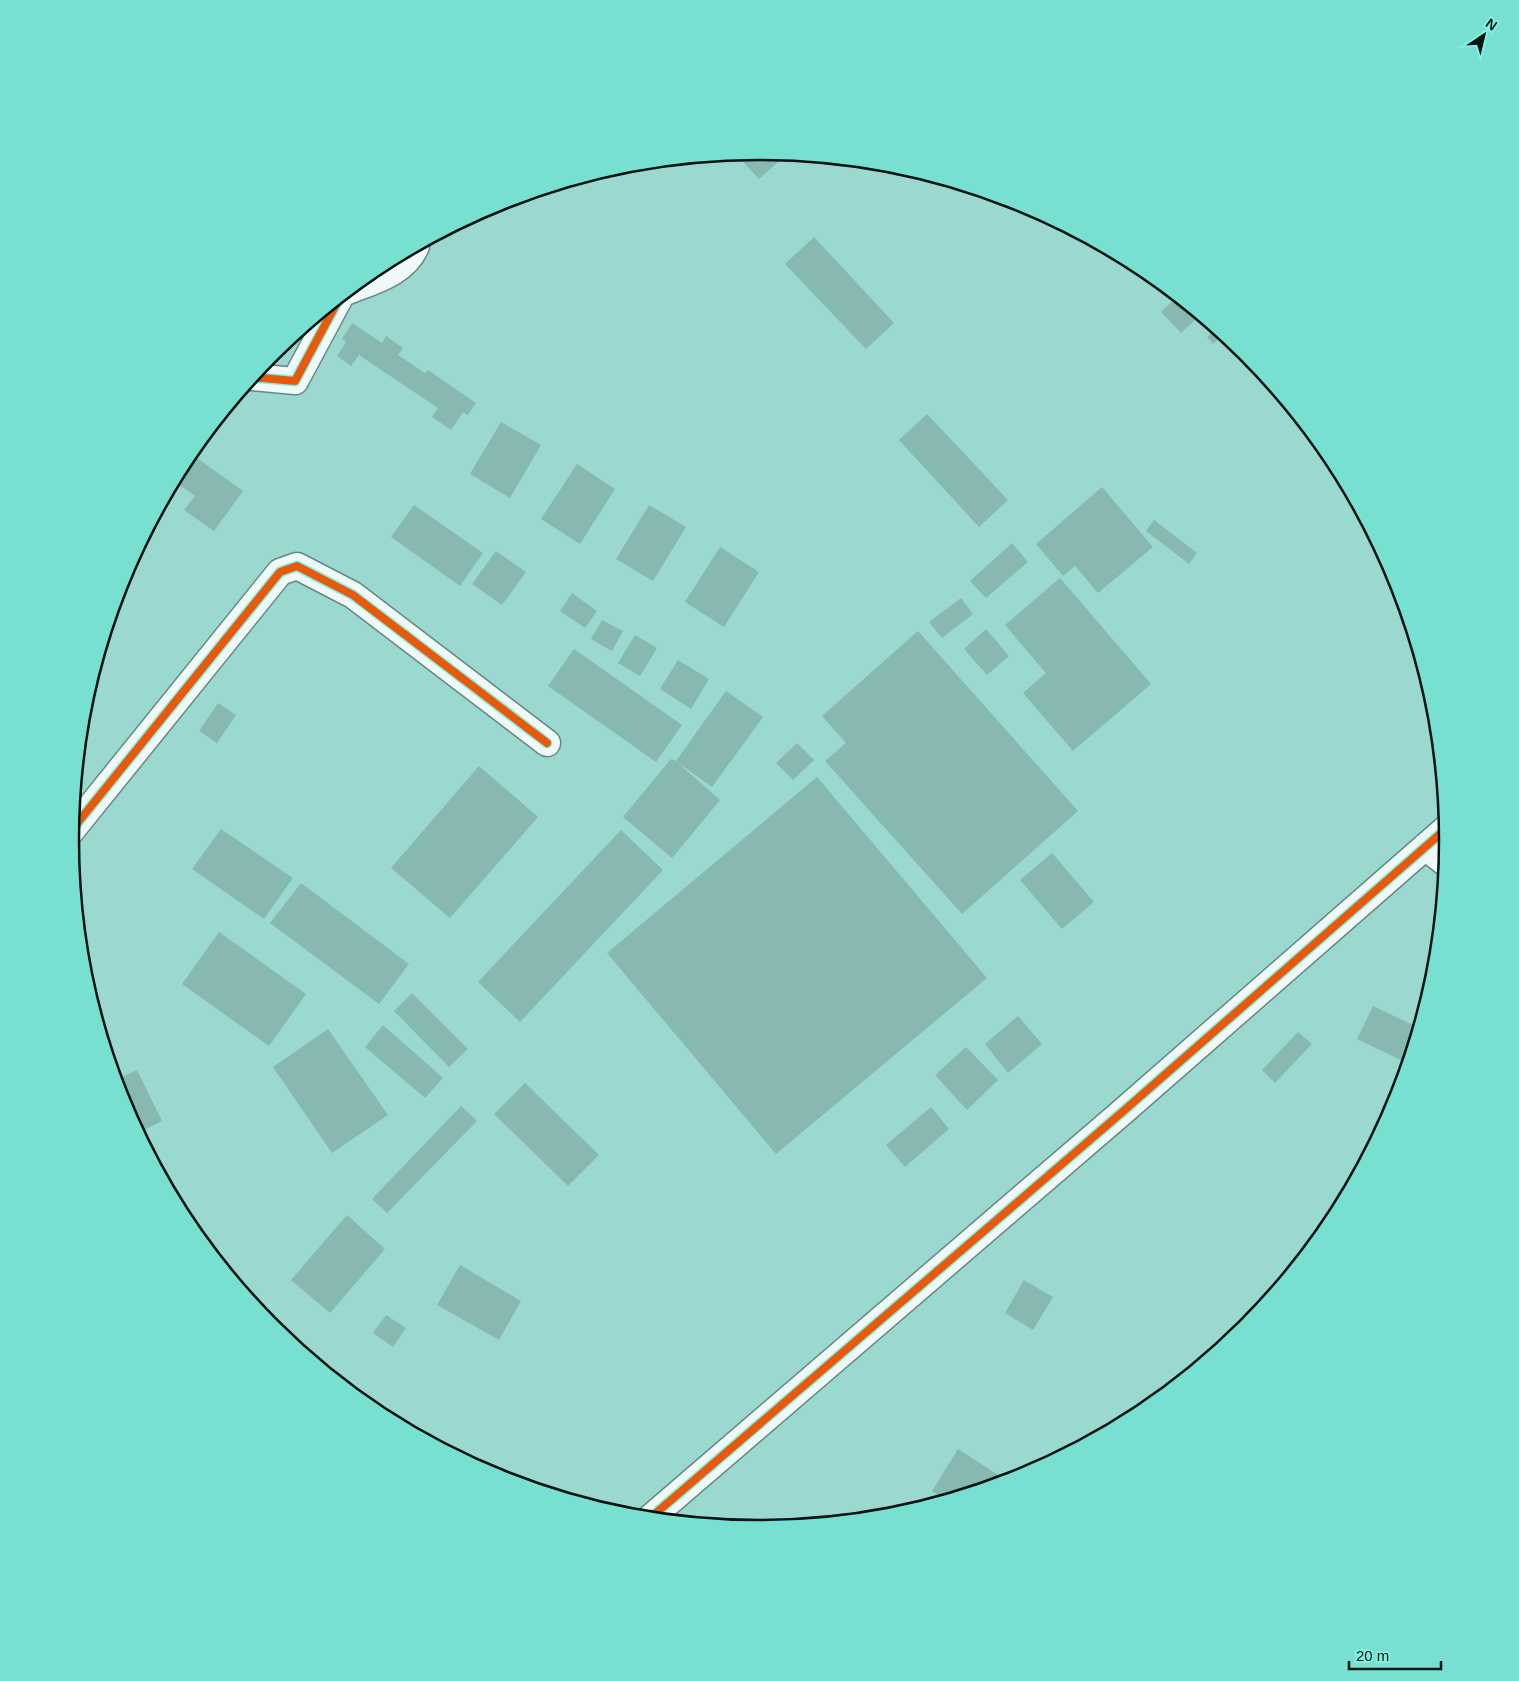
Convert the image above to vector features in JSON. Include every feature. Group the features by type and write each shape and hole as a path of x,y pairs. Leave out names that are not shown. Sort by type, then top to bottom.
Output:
{"street":[{"path":"370,282 389,274 413,255"},
{"path":"261,378 295,381 333,310"},
{"path":"79,821 280,572 297,566 353,595 547,743"},
{"path":"656,1513 1120,1114 1440,834"},
{"path":"1424,847 1440,859"}],"building":[{"path":"742,160 780,160 759,179"},
{"path":"814,237 894,323 866,349 785,264"},
{"path":"1174,300 1196,319 1181,333 1161,312"},
{"path":"352,323 382,343 386,336 403,348 398,355 425,373 428,370 476,403 468,415 463,412 451,430 432,417 438,408 359,355 351,366 337,356 346,342 342,339"},
{"path":"1212,333 1219,339 1213,344 1207,337"},
{"path":"927,414 1008,500 979,527 899,440"},
{"path":"501,422 541,445 510,498 470,474"},
{"path":"196,457 243,491 214,531 184,510 195,496 179,485"},
{"path":"577,464 615,489 580,544 541,519"},
{"path":"1102,487 1153,547 1098,593 1075,566 1063,576 1036,544"},
{"path":"414,505 483,553 460,586 391,537"},
{"path":"649,505 686,527 653,581 616,559"},
{"path":"1154,520 1197,553 1189,564 1146,531"},
{"path":"1012,543 1028,562 986,598 970,581"},
{"path":"720,547 759,572 724,627 685,602"},
{"path":"496,551 526,572 502,605 472,584"},
{"path":"1060,578 1151,684 1073,751 1023,693 1046,673 1005,625"},
{"path":"572,593 597,611 585,628 560,611"},
{"path":"961,598 973,614 942,638 929,622"},
{"path":"602,620 623,631 612,651 591,639"},
{"path":"986,629 1009,656 987,675 964,649"},
{"path":"918,631 1078,811 962,914 825,761 846,743 822,716"},
{"path":"635,635 657,648 640,676 618,663"},
{"path":"574,649 682,725 656,762 548,686"},
{"path":"678,660 709,679 691,709 660,689"},
{"path":"726,691 763,717 712,787 677,762 720,800 672,858 623,817 671,759 676,761"},
{"path":"218,703 236,715 217,743 199,731"},
{"path":"797,743 814,760 793,780 776,763"},
{"path":"479,766 538,817 450,918 391,868"},
{"path":"817,777 987,978 776,1154 607,953"},
{"path":"221,829 293,878 264,919 192,869"},
{"path":"621,830 663,870 520,1022 478,982"},
{"path":"1052,853 1094,902 1062,929 1020,880"},
{"path":"301,883 409,964 379,1004 270,923"},
{"path":"219,932 306,994 269,1046 182,984"},
{"path":"412,993 468,1049 449,1067 394,1011"},
{"path":"1373,1006 1413,1025 1417,1016 1403,1061 1357,1039"},
{"path":"1018,1016 1042,1044 1008,1073 985,1044"},
{"path":"383,1025 443,1078 425,1098 365,1047"},
{"path":"328,1029 388,1115 332,1153 273,1067"},
{"path":"1298,1032 1312,1044 1275,1083 1262,1070"},
{"path":"966,1047 998,1080 967,1110 935,1075"},
{"path":"137,1070 162,1121 144,1130 122,1077"},
{"path":"525,1083 599,1155 568,1186 494,1114"},
{"path":"461,1106 477,1121 387,1213 372,1199"},
{"path":"931,1107 949,1129 905,1167 886,1145"},
{"path":"347,1215 385,1249 330,1313 291,1280"},
{"path":"460,1265 521,1301 499,1340 437,1305"},
{"path":"1024,1280 1053,1297 1033,1330 1005,1313"},
{"path":"386,1315 406,1328 393,1347 373,1333"},
{"path":"958,1449 1000,1476 940,1497 932,1491"},
{"path":"748,1519 765,1521 760,1521 748,1521"}],"cycle path":[{"path":"261,378 295,381 333,310"},
{"path":"79,821 280,572 297,566 353,595 547,743"},
{"path":"656,1513 1120,1114 1440,834"}]}
